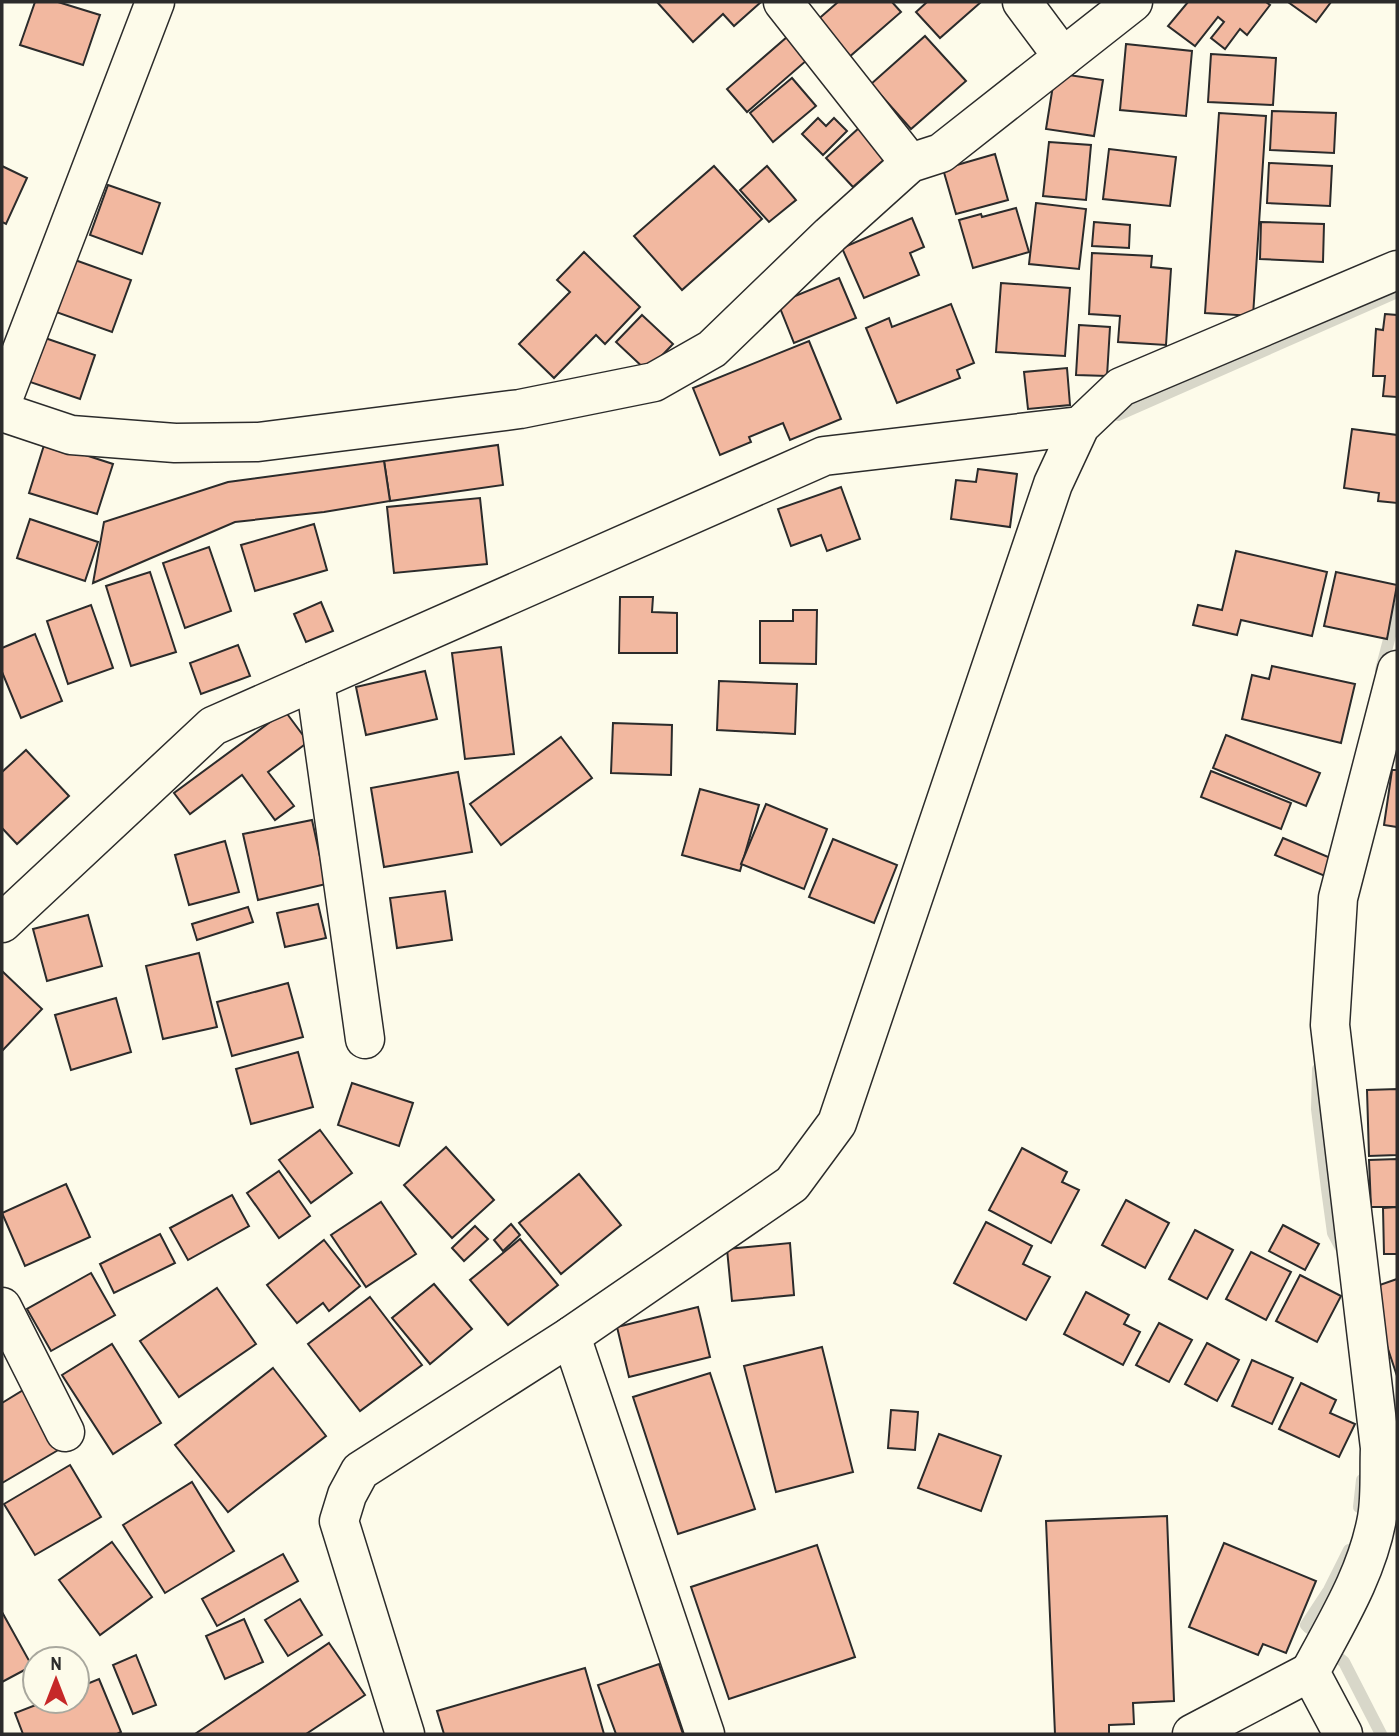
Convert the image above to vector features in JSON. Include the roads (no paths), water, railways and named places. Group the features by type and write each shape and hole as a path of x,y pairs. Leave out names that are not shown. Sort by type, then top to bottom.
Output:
{"street":[{"path":"2,402 155,2"},
{"path":"783,2 910,163"},
{"path":"1022,2 1063,57"},
{"path":"2,412 71,435 175,443 258,442 520,409 654,382 712,349 830,235 910,163 941,153 1133,2"},
{"path":"405,1734 339,1521 346,1496 360,1472 571,1336 792,1184 837,1123 1053,484 1080,426 1121,387 1397,270"},
{"path":"2,923 213,726 824,456 1080,426"},
{"path":"1192,1734 1310,1672 1357,1582 1377,1517 1380,1448 1330,1025 1338,898 1397,670"},
{"path":"315,681 365,1039"},
{"path":"2,1307 65,1432"},
{"path":"571,1336 705,1734"},
{"path":"1310,1672 1343,1734"}],"waterway":[{"path":"1118,415 1397,292"},
{"path":"1381,670 1397,609"},
{"path":"1318,1069 1317,1109 1327,1189 1333,1233 1342,1250"},
{"path":"1359,1507 1362,1480"},
{"path":"1309,1628 1306,1625 1329,1590 1349,1550"},
{"path":"1339,1658 1344,1662 1381,1734"}]}
